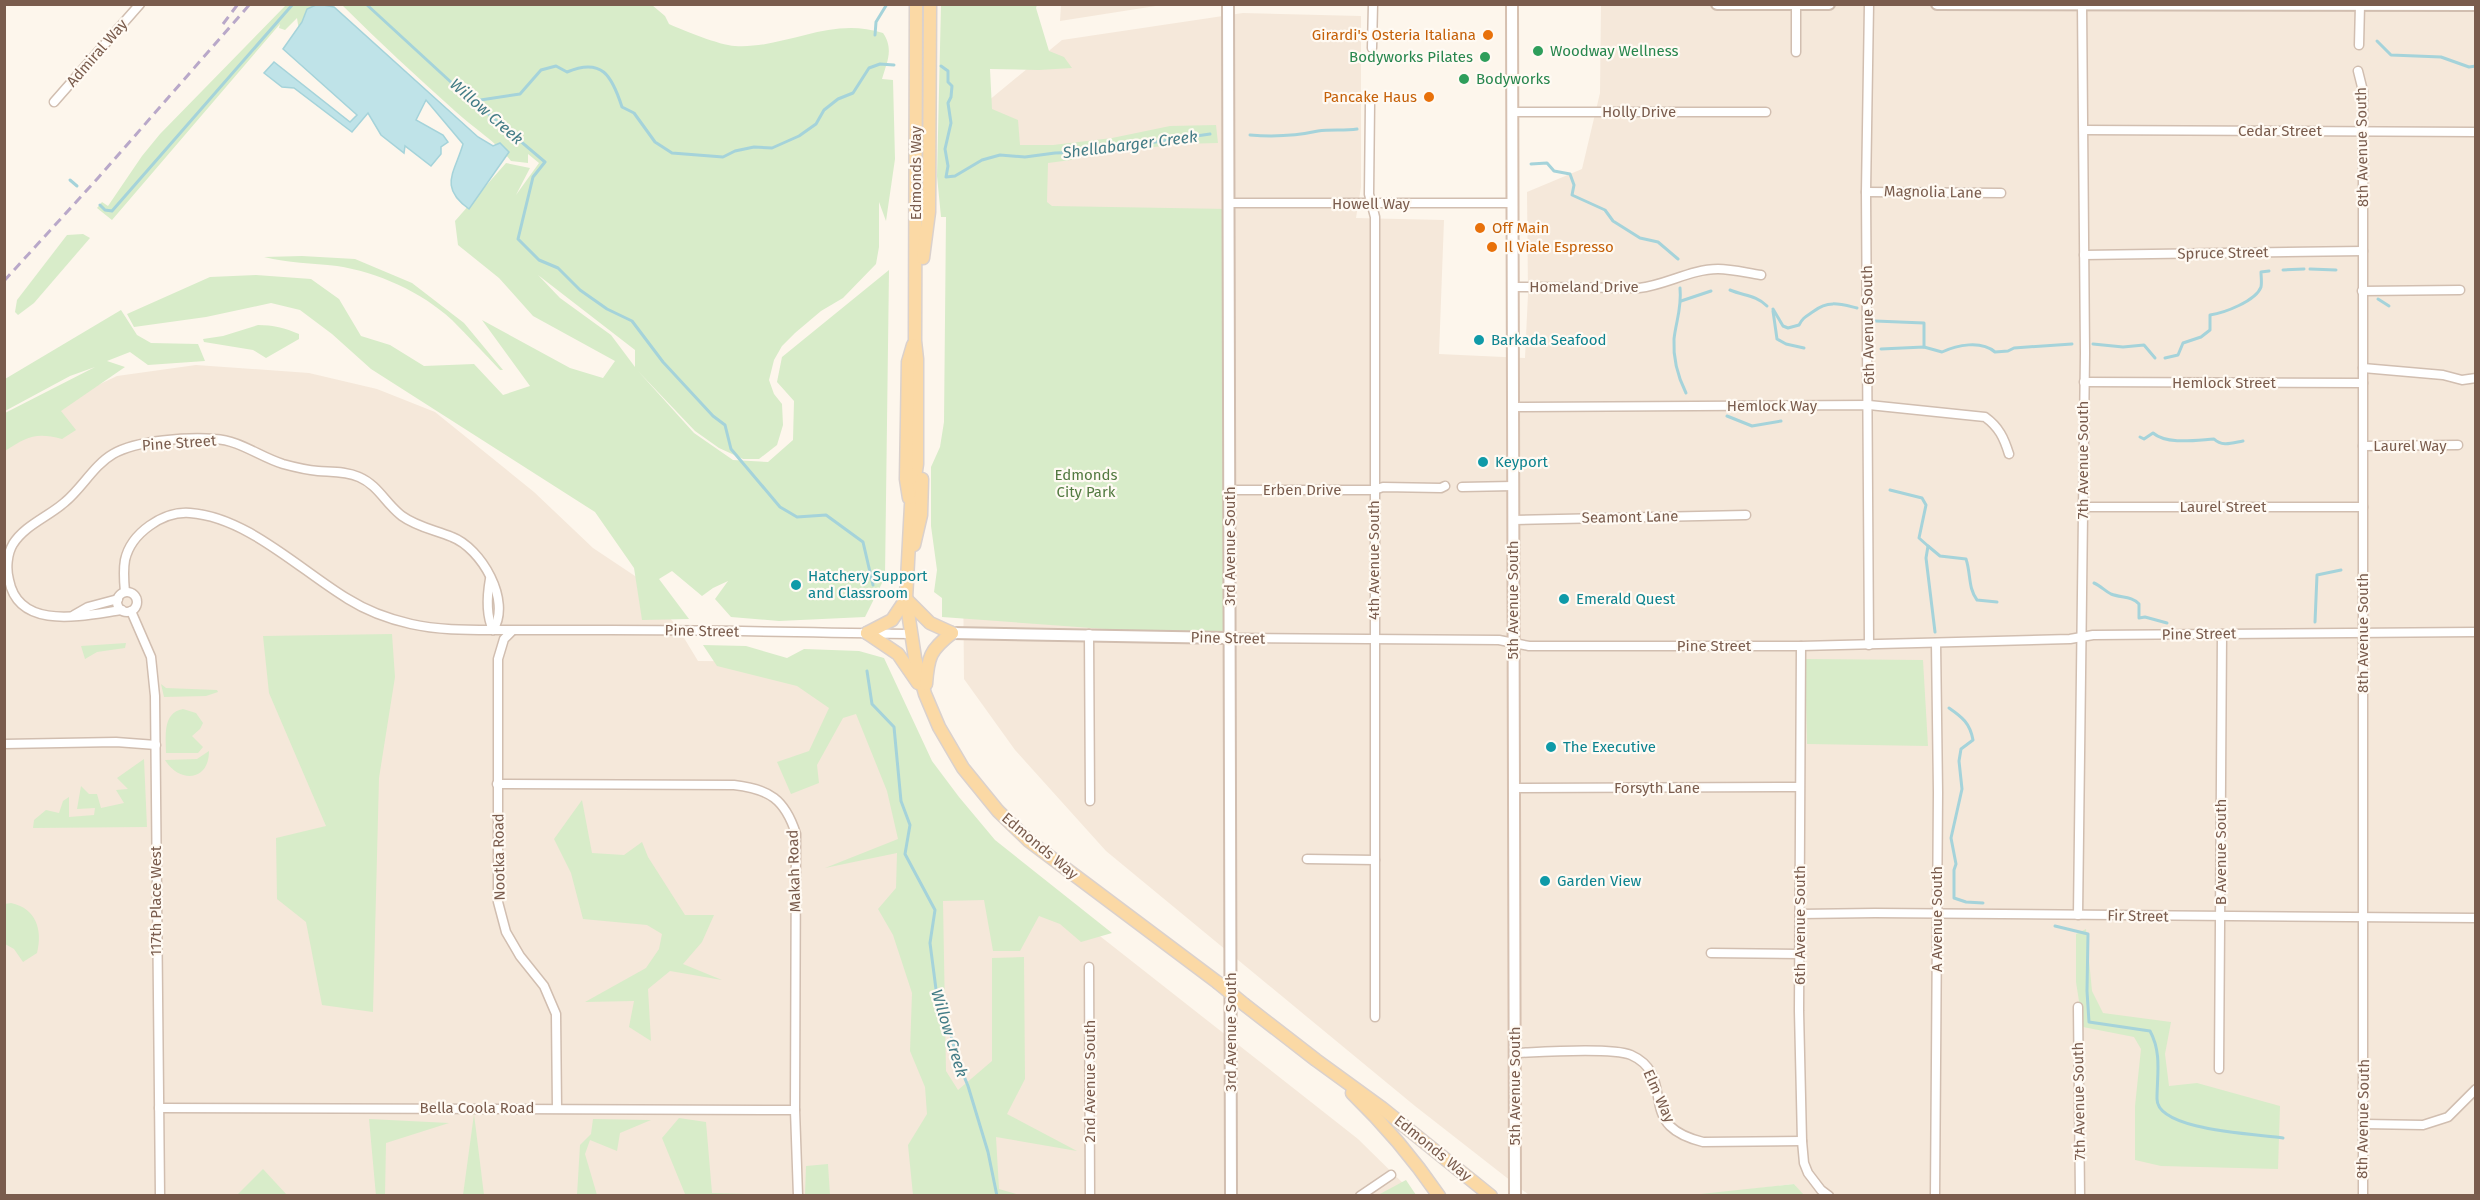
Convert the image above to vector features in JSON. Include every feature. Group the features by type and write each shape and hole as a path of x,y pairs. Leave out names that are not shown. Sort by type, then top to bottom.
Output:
{"main road":[{"name":"Edmonds Way","path":"916,4 915,341 908,362 906,478 911,506 906,599 910,634 925,694 939,727 963,768 998,811 1029,841 1382,1108 1491,1196"},
{"path":"908,575 921,515 923,4"},
{"path":"923,248 929,212 930,4"},
{"path":"906,599 934,626 952,633 933,650 928,662 925,694 898,654 867,633 892,620 906,599"},
{"name":"Edmonds Way","path":"1316,1060 1382,1122 1411,1156 1439,1196"}],"street":[{"name":"Admiral Way","path":"54,102 140,4"},
{"name":"3rd Avenue South","path":"1228,4 1231,1196"},
{"path":"1372,48 1373,4"},
{"name":"5th Avenue South","path":"1512,4 1515,1196"},
{"path":"1717,4 1829,4"},
{"name":"6th Avenue South","path":"1869,4 1866,192 1869,645"},
{"path":"1937,4 2475,5"},
{"path":"1796,5 1796,52"},
{"name":"7th Avenue South","path":"2078,915 2084,382 2082,5"},
{"path":"2359,45 2360,5"},
{"name":"8th Avenue South","path":"2358,71 2363,91 2363,1196"},
{"name":"4th Avenue South","path":"1370,103 1369,194 1375,218 1375,1017"},
{"name":"Holly Drive","path":"1512,112 1766,112"},
{"name":"Cedar Street","path":"2084,130 2475,132"},
{"name":"Magnolia Lane","path":"1866,192 2001,193"},
{"name":"Howell Way","path":"1229,204 1513,203"},
{"name":"Spruce Street","path":"2084,255 2362,251"},
{"name":"Homeland Drive","path":"1513,287 1639,288 1657,286 1704,271 1719,269 1761,275"},
{"path":"2362,291 2460,290"},
{"path":"2363,368 2443,375 2462,380 2475,378"},
{"name":"Hemlock Street","path":"2084,382 2363,383"},
{"name":"Hemlock Way","path":"1513,407 1869,405 1985,417 1995,424 2004,437 2009,454"},
{"name":"Pine Street","path":"122,610 60,618 40,615 26,607 17,598 8,576 8,556 14,543 24,531 65,502 105,459 114,453 132,447 191,439 217,439 235,443 281,464 357,476 372,485 400,514 419,526 458,539 478,557 490,579 489,617 493,630 713,630 910,634"},
{"name":"Laurel Way","path":"2363,446 2458,445"},
{"name":"Erben Drive","path":"1230,490 1374,490 1383,487 1442,488 1445,486"},
{"path":"1462,486 1513,486"},
{"name":"Laurel Street","path":"2083,507 2363,507"},
{"path":"125,592 123,575 126,558 134,542 151,524 168,516 188,513 232,523 259,538 349,600 385,616 413,625 455,630 493,630"},
{"name":"Seamont Lane","path":"1513,520 1746,515"},
{"path":"74,615 88,607 118,599 125,592"},
{"path":"118,599 118,605 122,610 131,610 136,604 136,598 132,593 125,592"},
{"name":"117th Place West","path":"131,610 151,657 155,696 160,1196"},
{"name":"Nootka Road","path":"512,631 504,639 498,659 498,902 506,932 521,957 544,986 556,1014 557,1108"},
{"name":"Pine Street","path":"952,633 1499,640 1529,646 1801,646 2222,634 2475,632"},
{"path":"1089,634 1090,801"},
{"name":"B Avenue South","path":"2219,1069 2222,634"},
{"name":"A Avenue South","path":"1935,1196 1936,643"},
{"name":"6th Avenue South","path":"1801,646 1799,787 1802,1141 1808,1173 1828,1196"},
{"path":"4,744 116,742 156,745"},
{"name":"Makah Road","path":"497,784 748,786 771,795 784,806 796,834 795,1110 798,1196"},
{"name":"Forsyth Lane","path":"1514,788 1799,787"},
{"path":"1307,859 1375,860"},
{"name":"Fir Street","path":"1800,914 2475,918"},
{"path":"1711,954 1800,954"},
{"name":"2nd Avenue South","path":"1089,967 1090,1196"},
{"name":"7th Avenue South","path":"2078,1007 2080,1196"},
{"name":"Elm Way","path":"1515,1053 1608,1052 1631,1055 1646,1065 1656,1082 1660,1105 1668,1125 1687,1138 1703,1142 1802,1141"},
{"path":"2364,1124 2423,1125 2448,1117 2475,1089"},
{"name":"Bella Coola Road","path":"159,1108 795,1110"},
{"path":"1360,1196 1391,1175"}],"shaded area":[{"path":"1061,4 1162,5 1060,21"},
{"path":"1601,5 2475,5 2475,1195 1804,1196 1794,1184 1691,1196 1529,1195 1415,1106 1106,851 1015,750 964,679 959,125 1062,40 1243,13 1361,16 1361,187 1356,218 1444,220 1439,354 1525,358 1528,294 1527,192 1582,169 1600,93"},
{"path":"196,365 309,373 377,389 435,412 534,492 593,548 638,578 678,628 698,661 826,662 1021,874 1358,1139 1415,1195 5,1195 5,439 45,410 117,376"}],"green space":[{"path":"286,5 314,5 308,11 299,31 297,18 285,30 279,28 280,24 112,220 97,208 102,202 108,206 160,134"},
{"path":"338,5 652,5 665,16 669,24 711,40 735,46 754,46 844,28 883,33 889,50 882,79 893,80 895,159 886,221 879,202 879,247 876,264 843,298 821,311 795,333 782,346 774,360 769,380 774,394 782,404 783,425 777,445 759,459 743,459 719,448 695,431 638,371 694,433 733,460 768,462 793,440 794,401 777,382 782,357 889,270 885,577 865,617 779,621 731,617 715,599 728,581 702,596 672,571 659,579 689,619 642,620 634,568 595,512 371,369 332,334 300,310 271,303 206,317 134,327 127,314 210,277 256,275 311,279 339,299 361,336 390,345 424,366 474,364 503,395 530,386 482,320 570,368 603,378 615,361 533,316 499,278 458,245 455,221 506,163 530,168 516,195 539,163 528,154 528,163 511,161 343,6","holes":["538,275 635,350 635,367 611,335 560,298"]},
{"name":"Edmonds City Park","path":"941,5 1037,5 1049,51 1064,57 1072,68 990,69 992,109 1018,120 1020,145 1053,145 1112,138 1170,126 1216,125 1218,143 1180,144 1085,155 1071,160 1048,163 1047,202 1052,206 1229,209 1229,638 942,617 942,598 934,592 937,570 931,526 931,467 940,447 944,422 946,217 941,217 937,176"},
{"path":"83,234 90,238 34,303 18,315 15,312 17,300 67,235"},
{"path":"302,256 355,259 412,283 464,323 503,370 500,370 452,320 413,292 383,278 352,269 264,257"},
{"path":"121,310 137,335 151,343 198,344 205,361 148,365 130,352 107,361 125,367 61,411 76,430 62,439 45,436 32,437 5,451 5,413 95,367 70,376 5,411 5,379"},
{"path":"258,325 289,330 299,334 299,339 266,358 253,350 204,342 203,339 223,336"},
{"path":"392,634 395,677 379,778 373,1012 322,1005 306,922 277,899 276,838 326,826 269,693 263,636"},
{"path":"126,643 125,648 97,652 85,659 81,646"},
{"path":"703,645 746,646 787,658 804,649 859,651 884,658 932,761 959,797 995,840 1112,933 1081,942 1060,924 1039,916 1020,951 993,951 984,900 943,901 946,1071 958,1090 992,1061 992,958 1024,957 1025,1079 1007,1114 1077,1151 996,1137 999,1189 1020,1195 913,1195 908,1145 927,1114 925,1087 910,1051 912,993 893,935 878,909 896,888 897,853 825,868 898,839 887,791 856,714 843,718 817,765 819,783 791,794 777,762 809,751 829,708 797,686 717,666"},
{"path":"1805,659 1923,660 1928,746 1807,744"},
{"path":"161,684 166,688 217,690 218,692 206,696 164,697"},
{"path":"183,709 196,713 203,723 192,736 203,747 198,753 166,753 168,720 176,711"},
{"path":"209,751 204,769 192,776 178,773 165,760 197,759"},
{"path":"144,759 147,827 33,828 34,820 46,810 59,813 63,801 69,797 69,817 94,815 95,808 77,809 81,786 89,794 97,794 101,808 124,803 116,790 128,789 117,778"},
{"path":"582,800 592,853 624,855 642,842 648,857 685,915 714,915 702,942 683,964 722,980 670,971 648,989 651,1041 629,1027 634,1001 585,1002 646,968 659,949 662,934 647,925 583,919 571,873 554,839"},
{"path":"5,904 20,906 32,915 38,928 37,953 23,962 14,949 5,944"},
{"path":"2086,929 2092,991 2103,1013 2171,1022 2165,1054 2169,1086 2197,1083 2280,1106 2278,1169 2161,1166 2135,1160 2135,1106 2141,1049 2134,1037 2083,1027 2076,982 2076,934"},
{"path":"474,1114 484,1195 463,1195"},
{"path":"679,1118 706,1122 712,1193 780,1195 597,1195 685,1194 662,1138"},
{"path":"369,1119 449,1123 386,1143 385,1195 376,1196"},
{"path":"593,1119 651,1120 620,1133 617,1151 590,1140 585,1154 597,1195 577,1195 580,1145 591,1134"},
{"path":"828,1164 830,1195 805,1195 806,1166"},
{"path":"263,1169 287,1195 237,1195"},
{"path":"1406,1180 1416,1195 1378,1195"},
{"path":"1794,1184 1804,1195 1691,1195"}],"water":[{"path":"318,4 334,7 478,137 493,146 500,143 509,152 469,209 454,194 451,186 453,171 463,144 426,100 416,120 443,135 448,142 441,147 441,154 431,166 405,146 404,153 381,135 368,113 352,132 294,88 282,87 264,73 274,62 350,122 357,115 283,49 302,22 307,9"}],"waterway":[{"name":"Willow Creek","path":"100,205 105,210 112,211 293,4"},
{"path":"366,4 453,84 545,162 533,177 518,239 539,260 558,268 580,290 607,309 632,321 663,362 713,416 725,425 731,449 780,507 797,517 826,515 863,542 873,585"},
{"path":"875,35 876,22 887,4"},
{"path":"2377,41 2391,55 2441,57 2469,67 2476,66"},
{"path":"474,101 520,94 541,70 556,66 567,72 579,68 597,68 609,78 622,107 634,113 655,142 672,153 723,157 735,151 754,147 772,148 799,136 816,124 824,110 838,99 853,93 869,68 880,64 894,65"},
{"name":"Shellabarger Creek","path":"941,66 948,71 948,82 952,86 948,103 951,123 945,149 948,166 946,177 955,176 982,160 1000,155 1025,157 1087,152 1210,134"},
{"name":"Shellabarger Creek","path":"1250,135 1284,136 1323,130 1357,129"},
{"name":"Shellabarger Creek","path":"1531,164 1547,163 1554,171 1570,174 1574,185 1572,195 1605,210 1613,221 1640,238 1658,242 1678,259"},
{"name":"Willow Creek","path":"70,180 77,186"},
{"path":"2283,270 2304,269"},
{"path":"2310,269 2336,270"},
{"path":"2165,358 2178,355 2183,343 2201,337 2210,330 2210,315 2231,309 2253,297 2261,287 2261,272 2269,271"},
{"name":"Shellabarger Creek","path":"1680,288 1674,353 1686,393"},
{"path":"1730,290 1754,298 1767,306"},
{"path":"1681,301 1711,291"},
{"path":"2378,299 2389,306"},
{"path":"1773,309 1783,326 1788,328 1799,325 1805,317 1824,305 1840,304 1857,308"},
{"path":"1773,311 1777,339 1786,344 1804,348"},
{"path":"1875,321 1924,323 1924,347"},
{"path":"1881,349 1924,347 1942,352 1955,347 1976,345 1995,352 2014,348 2072,344"},
{"path":"2093,344 2123,347 2144,345 2155,358"},
{"name":"Shellabarger Creek","path":"1727,416 1752,426 1781,421"},
{"path":"2140,437 2144,439 2153,433 2159,437 2174,440 2214,439 2227,444 2243,441"},
{"name":"Shellabarger Creek","path":"1890,490 1922,498 1926,505 1919,538 1928,546 1926,558 1935,632"},
{"path":"1928,546 1940,556 1966,559 1972,591 1977,600 1997,602"},
{"path":"2315,622 2317,575 2341,570"},
{"path":"2094,583 2111,594 2136,601 2139,604 2139,618 2145,617 2167,623"},
{"name":"Willow Creek","path":"867,671 872,704 894,727 901,801 910,825 905,854 935,910 930,943 937,997 949,1027 957,1059 968,1086 988,1152 997,1196"},
{"name":"Shellabarger Creek","path":"1949,708 1965,721 1973,740 1961,749 1959,761 1962,789 1951,838 1956,864 1954,898 1966,902 1983,903"},
{"name":"Shellabarger Creek","path":"2055,926 2088,934 2089,1022 2150,1031 2156,1048 2157,1099 2161,1110 2173,1118 2211,1129 2283,1138"}],"railway":[{"path":"223,24 238,4"},
{"path":"4,281 98,178 250,4"}],"place":[{"name":"Girardi's Osteria Italiana","path":"1488,35"},
{"name":"Woodway Wellness","path":"1538,51"},
{"name":"Bodyworks Pilates","path":"1485,57"},
{"name":"Bodyworks","path":"1464,79"},
{"name":"Pancake Haus","path":"1429,97"},
{"name":"Off Main","path":"1480,228"},
{"name":"Il Viale Espresso","path":"1492,247"},
{"name":"Barkada Seafood","path":"1479,340"},
{"name":"Keyport","path":"1483,462"},
{"name":"Hatchery Support and Classroom","path":"796,585"},
{"name":"Emerald Quest","path":"1564,599"},
{"name":"The Executive","path":"1551,747"},
{"name":"Garden View","path":"1545,881"}]}
